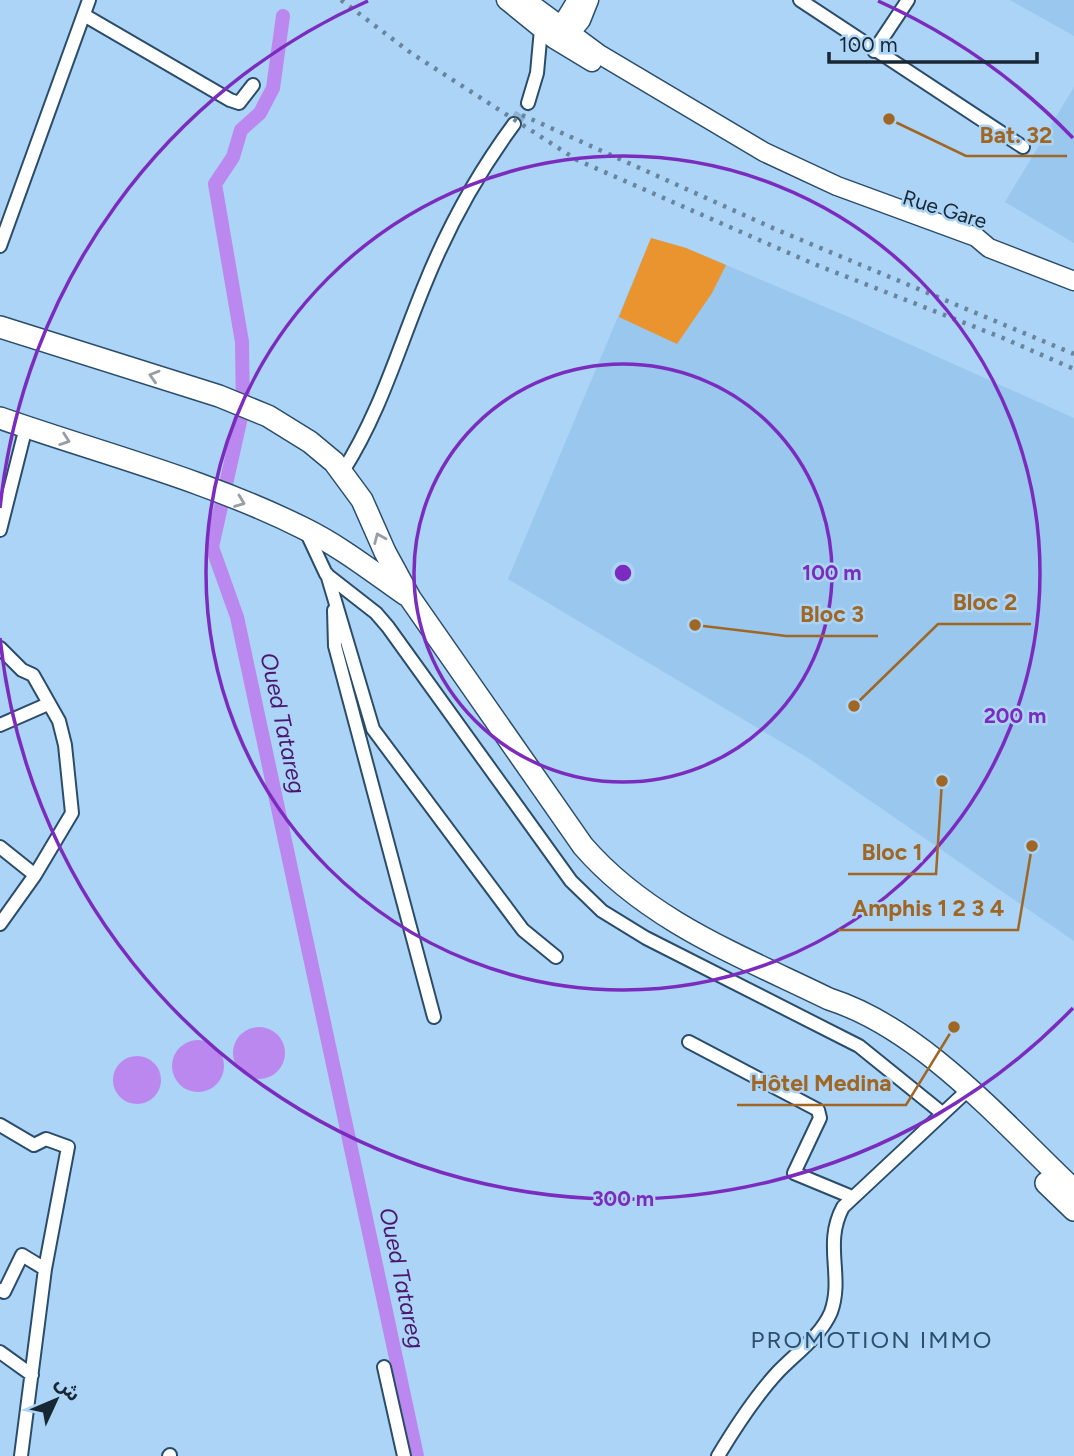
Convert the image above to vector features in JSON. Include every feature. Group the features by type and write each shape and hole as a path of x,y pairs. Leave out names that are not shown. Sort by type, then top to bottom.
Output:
{"main road":[{"name":"Rue Gare","path":"506,0 762,161 917,226 973,246 989,247"},
{"name":"Rue Gare","path":"526,0 555,31 599,54 764,152 837,186 976,237 989,247"},
{"path":"555,31 582,1"},
{"path":"555,31 582,1"},
{"path":"582,1 599,54"},
{"path":"989,247 1074,281"},
{"path":"0,327 219,396 268,416 310,442 343,471 362,500 385,552 410,598 583,846 617,881 656,912 829,999 848,1016 914,1062 1074,1210"},
{"path":"0,418 200,486 279,517 305,529 410,598"},
{"path":"956,1101 1074,1190"}],"street":[{"path":"0,246 89,0"},
{"path":"800,0 1023,147"},
{"path":"874,51 908,0"},
{"path":"83,15 230,100 239,103 253,85"},
{"path":"528,103 555,31"},
{"path":"343,471 375,416 424,285 456,215 486,162 514,124"},
{"path":"0,530 26,427"},
{"path":"305,529 326,574 373,729 518,923 555,957"},
{"path":"326,574 376,613 388,627 570,881 602,911 646,939 859,1046 956,1101 843,1207 833,1231 835,1290 830,1314 824,1325 776,1374 742,1416 718,1456"},
{"path":"335,603 332,627 335,646 434,1017"},
{"path":"0,648 22,670 33,675 59,721 65,745 72,813 35,874 0,922"},
{"path":"0,725 48,704"},
{"path":"0,847 35,874"},
{"path":"690,1042 818,1110 820,1118 794,1167 794,1173 852,1197"},
{"path":"0,1125 33,1145 46,1139 68,1147 46,1269 21,1456"},
{"path":"0,1290 4,1292 22,1255 46,1269"},
{"path":"0,1353 32,1375"},
{"path":"384,1367 404,1456"}],"shaded area":[{"path":"1010,0 1074,0 1074,36"},
{"path":"1074,87 1074,243 1005,202"},
{"path":"651,238 686,248 851,318 1074,418 1074,941 808,758 508,579"},
{"path":"651,238 686,248 726,265 712,293 677,344 619,317"},
{"path":"259,1027 269,1029 277,1035 283,1043 283,1063 277,1071 269,1077 259,1079 249,1077 241,1071 235,1063 233,1053 235,1043 241,1035 249,1029"},
{"path":"198,1040 217,1047 224,1066 217,1085 198,1092 179,1085 172,1066 179,1047"},
{"path":"137,1056 154,1063 161,1080 154,1097 137,1104 120,1097 113,1080 120,1063"}],"waterway":[{"name":"Oued Tatareg","path":"283,16 273,88 260,113 241,130 233,157 215,184 242,342 243,408 212,547 237,617 417,1456"}],"tunnel":[{"path":"514,124 528,103"}],"railway":[{"path":"341,0 411,53 577,160 814,264 1003,338 1074,369"},
{"path":"522,115 775,229 1074,354"}],"place":[{"name":"Bat. 32","path":"889,119"},
{"name":"Bloc 3","path":"695,625"},
{"name":"Bloc 2","path":"854,706"},
{"name":"Bloc 1","path":"942,781"},
{"name":"Amphis 1 2 3 4","path":"1032,846"},
{"name":"Hôtel Medina","path":"954,1027"}],"district":[{"name":"PROMOTION IMMO","path":"872,1339"}]}
